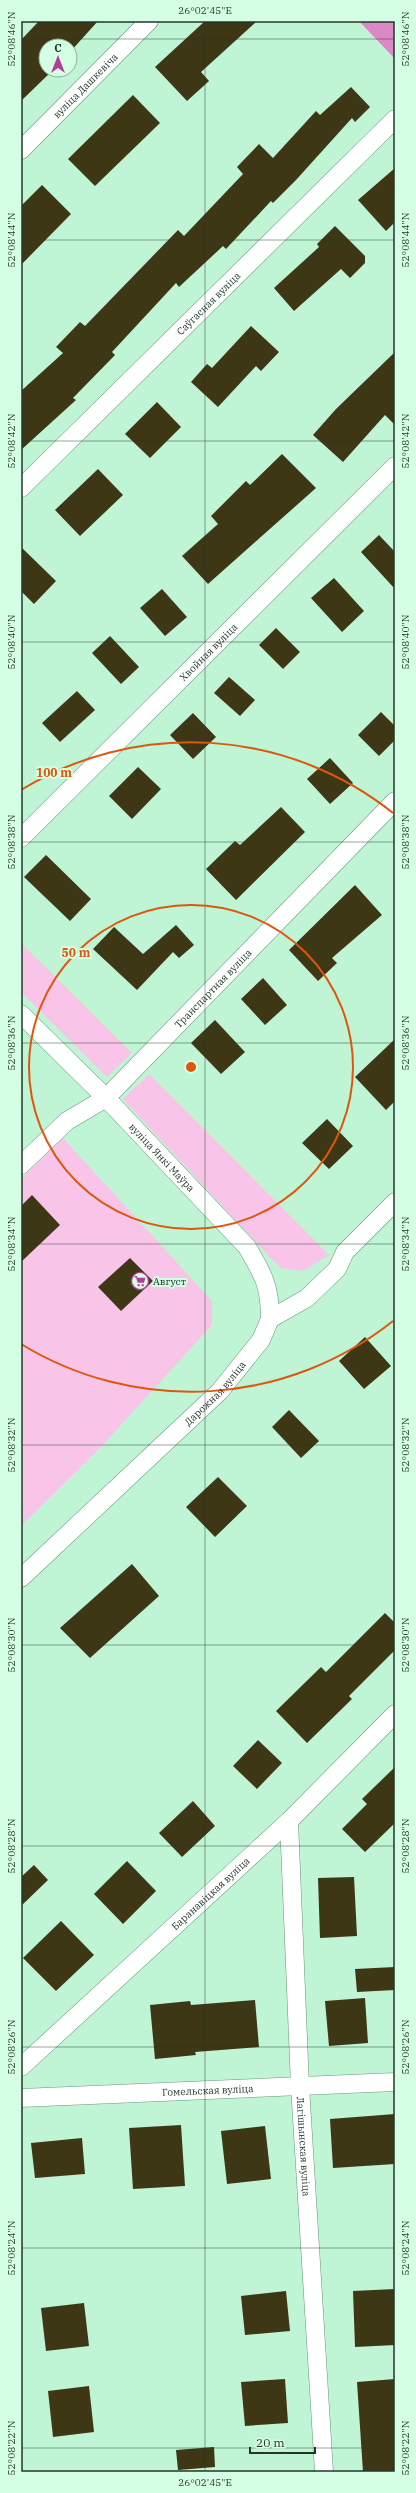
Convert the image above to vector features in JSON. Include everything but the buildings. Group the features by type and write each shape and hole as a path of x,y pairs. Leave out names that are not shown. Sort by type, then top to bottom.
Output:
{"street":[{"name":"вуліца Дашкевіча","path":"21,150 149,21"},
{"name":"Саўгасная вуліца","path":"21,488 395,119"},
{"name":"Хвойная вуліца","path":"21,838 395,466"},
{"name":"Транспартная вуліца","path":"21,1165 67,1121 106,1098 395,801"},
{"name":"вуліца Янкі Маўра","path":"21,1014 106,1098 247,1247 263,1274 270,1294 270,1319"},
{"path":"270,1319 307,1298 338,1269 345,1252 395,1202"},
{"name":"Дарожная вуліца","path":"21,1578 220,1391 261,1340 270,1319"},
{"name":"Баранавіцкая вуліца","path":"21,2066 289,1821 395,1714"},
{"name":"Лагішынская вуліца","path":"289,1821 300,2086 324,2472"},
{"name":"Гомельская вуліца","path":"21,2098 395,2082"}],"shaded area":[{"path":"359,21 395,21 395,59"},
{"path":"21,943 132,1053 107,1077 21,992"},
{"path":"149,1074 329,1255 303,1271 280,1268 123,1099"},
{"path":"63,1138 212,1301 212,1325 99,1449 21,1526 21,1179"}],"place":[{"name":"Август","path":"140,1281"}]}
